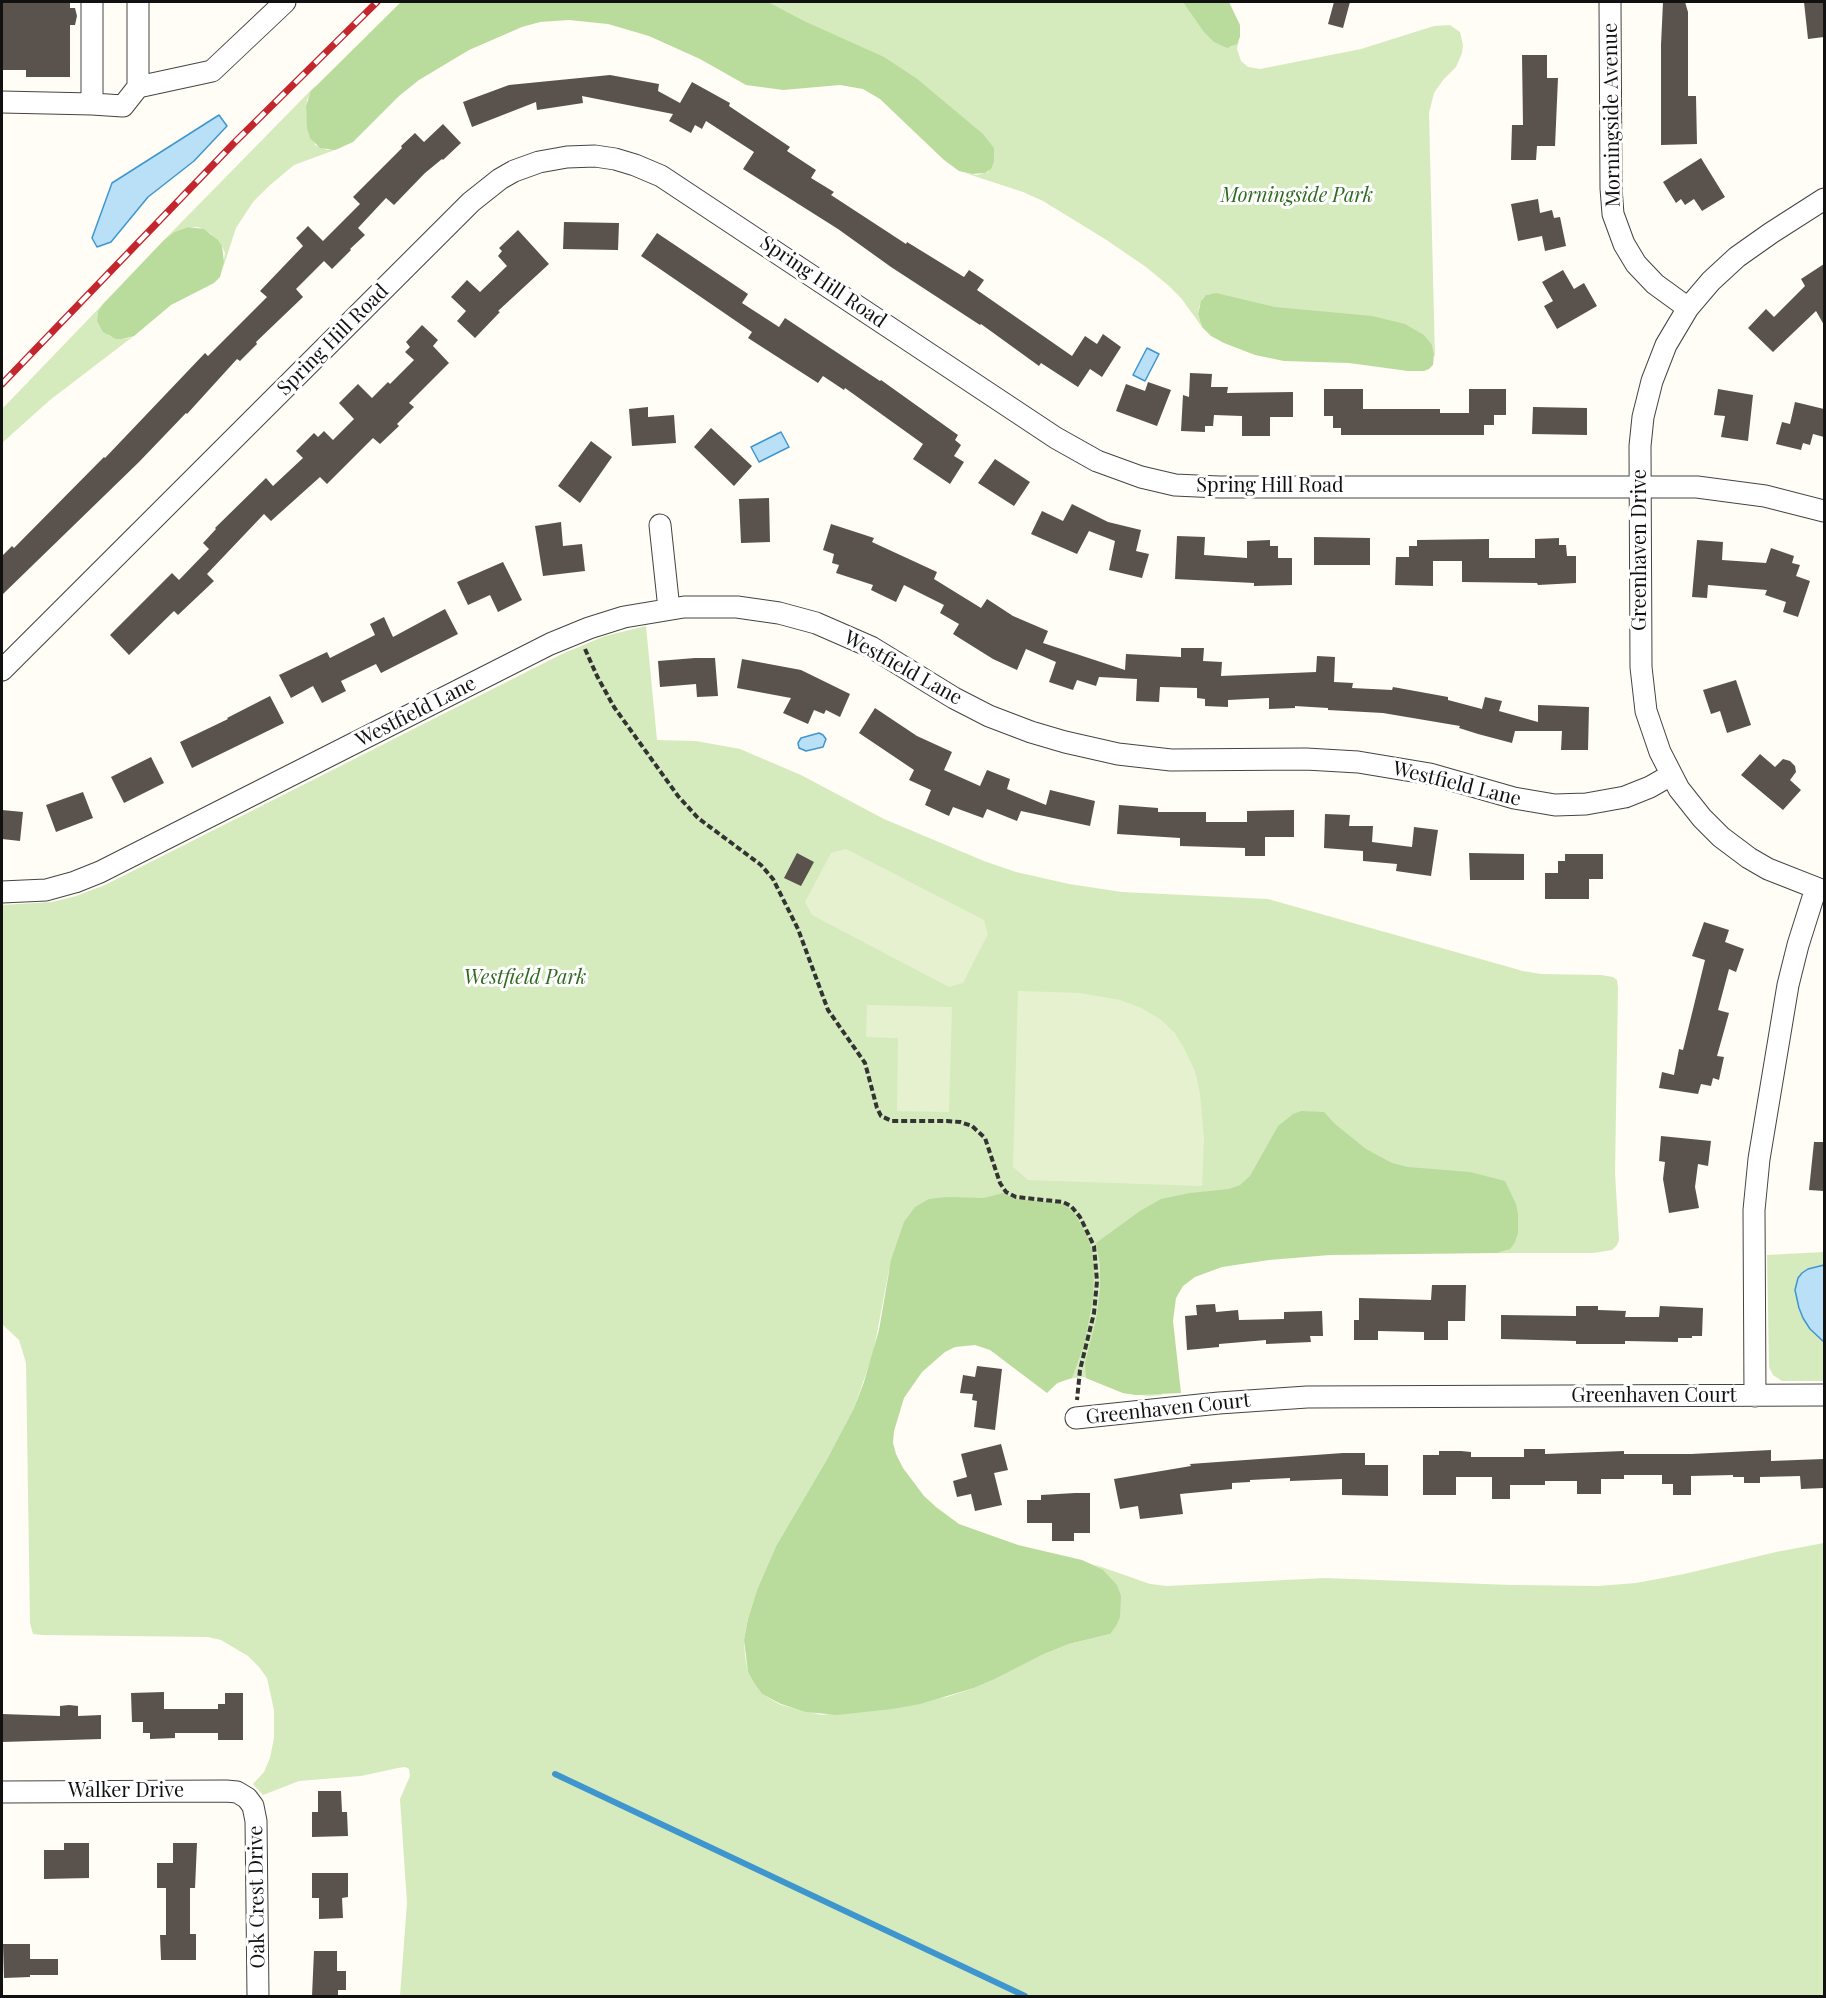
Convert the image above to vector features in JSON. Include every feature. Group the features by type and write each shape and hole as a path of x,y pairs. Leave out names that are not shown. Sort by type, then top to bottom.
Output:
{"street":[{"path":"92,2 92,104"},
{"path":"2,102 123,106 138,87 138,2"},
{"path":"138,87 212,71 285,2"},
{"name":"Morningside Avenue","path":"1610,2 1613,214 1624,244 1636,264 1655,284 1688,308"},
{"name":"Spring Hill Road","path":"2,670 471,202 514,171 539,162 567,157 595,156 615,159 661,176 1056,438 1096,461 1129,473 1166,483 1205,487 1697,487 1738,491 1781,499 1824,511"},
{"name":"Greenhaven Drive","path":"1820,890 1779,874 1739,851 1702,818 1671,776 1651,727 1641,681 1640,486 1641,431 1648,393 1664,350 1688,308 1711,281 1737,257 1824,199"},
{"path":"660,525 669,609"},
{"name":"Westfield Lane","path":"2,892 46,890 100,872 541,648 578,632 624,617 669,609 737,607 816,623 871,646 949,694 990,716 1031,732 1118,754 1171,760 1306,759 1358,762 1430,774 1514,798 1556,805 1586,804 1625,797 1671,776"},
{"name":"Greenhaven Court","path":"1076,1418 1219,1403 1307,1397 1755,1396 1754,1210 1760,1146 1792,969 1820,890"},
{"path":"1755,1396 1824,1395"},
{"name":"Walker Drive","path":"2,1792 225,1791 241,1794 249,1800"},
{"name":"Oak Crest Drive","path":"249,1800 254,1809 256,1821 258,1996"}],"path":[{"path":"578,632 610,700 678,796 706,825 761,865 776,883 798,928 828,1010 865,1063 881,1116 892,1121 947,1121 972,1126 979,1130 985,1138 1000,1183 1006,1192 1016,1197 1063,1202 1077,1212 1094,1246 1097,1281 1094,1313 1080,1374 1076,1418"}],"green space":[{"path":"401,2 768,2 884,57 916,78 983,134 994,148 994,162 991,169 985,173 972,174 959,171 944,160 880,99 863,89 840,85 783,90 746,85 700,59 649,36 608,24 569,20 540,22 522,27 469,50 419,80 399,96 353,142 335,150 320,148 310,138 307,128 306,106 311,91"},
{"name":"Morningside Park","path":"757,2 1205,2 1231,47 1239,40 1237,49 1241,61 1248,67 1260,69 1361,49 1434,26 1450,25 1460,32 1462,53 1456,67 1434,93 1429,113 1435,358 1432,345 1209,294 1203,298 1199,307 1198,314 1202,327 1181,298 1169,286 1105,239 1043,201 965,173 977,175 988,172 994,162 994,155"},
{"path":"1183,2 1229,2 1240,25 1240,37 1237,44 1227,48 1214,42"},
{"path":"316,85 307,100 306,113 315,145 327,150 343,147 294,165 253,202 236,228 222,271 225,253 210,233 198,227 188,227 174,232 164,240"},
{"path":"188,227 204,229 222,246 224,262 220,277 214,283 171,305 134,336 116,339 103,332 97,321 98,311 103,304 164,240 174,232"},
{"path":"1216,293 1275,307 1372,316 1405,324 1424,335 1432,345 1433,365 1424,371 1408,371 1349,363 1284,361 1255,355 1224,343 1211,336 1202,327 1198,314 1201,301 1206,295"},
{"path":"103,304 98,311 97,321 109,336 122,339 139,332 50,400 2,443 2,409"},
{"name":"Westfield Park","path":"646,626 657,740 696,741 740,749 801,775 884,819 1016,872 1069,884 1122,892 1268,899 1523,971 1613,977 1617,980 1618,988 1615,1173 1619,1240 1612,1250 1593,1253 1489,1253 1506,1250 1159,1252 1162,1395 1149,1396 1123,1393 1084,1377 1065,1379 1047,1392 889,1270 873,1354 854,1408 776,1546 757,1590 748,1619 744,1640 745,1656 748,1672 762,1694 781,1705 822,1715 947,1697 974,1688 1069,1644 1110,1634 1102,1569 1093,1564 1150,1584 1167,1586 1325,1578 1598,1586 1636,1583 1684,1574 1824,1543 1824,1996 400,1996 407,1903 400,1799 410,1776 409,1769 405,1767 361,1776 299,1781 263,1795 253,1784 264,1772 270,1758 274,1738 274,1710 267,1678 248,1656 221,1640 208,1637 33,1634 30,1623 26,1363 19,1340 2,1324 2,905 52,902 105,885 562,654 605,636"},
{"path":"846,849 984,920 988,934 963,983 949,987 812,915 805,902 831,853"},
{"path":"1018,991 1079,993 1120,1000 1160,1019 1175,1033 1195,1071 1200,1094 1204,1139 1202,1186 1028,1180 1013,1167"},
{"path":"867,1005 952,1007 949,1112 897,1111 898,1038 866,1037"},
{"path":"1301,1111 1324,1112 1366,1149 1392,1163 1408,1167 1470,1172 1505,1181 1516,1204 1518,1214 1518,1233 1515,1242 1510,1249 1497,1253 1330,1255 1222,1267 1195,1277 1183,1286 1176,1298 1173,1321 1181,1393 1136,1395 1123,1393 1086,1378 1085,1363 1096,1320 1100,1289 1100,1265 1096,1243 1140,1211 1161,1199 1229,1189 1240,1185 1250,1176 1278,1126 1293,1114"},
{"path":"1003,1193 1015,1199 1065,1205 1075,1214 1087,1236 1094,1267 1093,1299 1084,1345 1072,1378 1057,1383 1047,1393 990,1350 975,1345 955,1347 945,1352 922,1372 904,1398 894,1431 893,1443 896,1454 903,1468 924,1496 959,1524 1018,1545 1082,1560 1102,1569 1117,1585 1121,1596 1120,1617 1110,1634 1069,1644 974,1688 920,1704 837,1715 806,1712 781,1704 762,1694 748,1672 744,1640 748,1619 757,1590 776,1546 854,1408 879,1330 891,1260 904,1222 915,1207 929,1199 984,1198"},
{"path":"1824,1252 1824,1381 1782,1381 1773,1375 1769,1367 1767,1255"}],"water":[{"path":"219,115 227,126 194,161 148,197 111,242 97,247 92,238 112,183"},
{"path":"1147,348 1159,354 1145,381 1133,375"},
{"path":"781,432 789,447 759,462 751,447"},
{"path":"819,733 826,739 823,747 806,751 799,748 798,743 801,738"},
{"path":"1824,1265 1824,1342 1810,1329 1803,1318 1795,1290 1802,1273"}],"building":[{"path":"2,2 70,2 70,8 75,8 77,16 75,25 70,25 70,77 26,77 26,70 2,70"},
{"path":"1334,2 1350,2 1343,28 1328,24"},
{"path":"1663,2 1685,2 1688,12 1688,96 1696,96 1697,144 1661,145"},
{"path":"1804,2 1824,2 1824,37 1808,39"},
{"path":"1522,55 1547,55 1547,78 1558,78 1555,146 1537,146 1536,160 1511,160 1512,125 1523,125"},
{"path":"610,75 659,84 658,91 680,103 692,82 730,103 729,106 790,147 787,151 816,170 811,178 834,192 831,195 906,244 907,242 964,277 969,270 984,280 977,290 1072,356 1085,336 1097,344 1103,334 1121,347 1102,377 1090,369 1078,387 1041,363 1039,366 981,324 743,169 754,152 706,121 702,129 695,125 691,133 669,121 673,114 582,96 583,103 537,110 536,102 472,127 463,102 509,85"},
{"path":"443,124 461,143 425,173 394,205 386,198 358,228 365,235 351,250 332,269 324,261 296,289 303,297 256,342 257,344 240,361 237,359 187,414 2,595 2,556 12,546 14,548 105,458 205,353 208,356 267,297 260,291 303,246 296,238 308,226 323,241 360,204 353,197 402,148 401,146 415,133 424,142"},
{"path":"1701,158 1725,197 1702,211 1694,199 1685,205 1681,199 1676,203 1663,182"},
{"path":"1538,199 1540,213 1552,210 1554,218 1560,217 1566,246 1545,251 1542,236 1518,241 1511,204"},
{"path":"564,222 619,223 618,250 563,249"},
{"path":"518,230 549,264 498,311 500,312 475,338 457,321 466,311 451,297 467,280 480,292 507,266 498,256 502,251 499,248"},
{"path":"657,233 748,294 742,303 779,327 785,318 881,380 958,435 955,440 961,445 954,456 964,462 950,484 913,459 923,444 845,388 844,390 823,376 818,383 748,338 752,332 641,256"},
{"path":"1824,264 1824,325 1816,311 1773,352 1748,328 1766,309 1774,317 1805,286 1801,279"},
{"path":"1563,270 1574,289 1584,283 1597,306 1557,329 1544,306 1553,301 1542,282"},
{"path":"422,325 438,340 433,346 449,363 409,403 414,407 397,424 399,426 380,444 373,438 327,484 320,477 271,521 264,514 207,574 214,581 178,615 174,611 129,655 110,635 172,573 179,580 209,549 203,543 215,528 266,478 273,486 303,458 296,451 314,433 318,437 324,431 333,440 354,419 339,403 358,384 372,398 388,382 390,384 414,360 405,352 410,347 406,342"},
{"path":"1190,373 1212,374 1211,387 1228,387 1227,393 1293,392 1293,417 1270,417 1270,436 1242,436 1242,416 1214,415 1213,426 1205,426 1205,432 1181,431 1183,395 1189,397"},
{"path":"1148,382 1171,390 1157,426 1116,411 1126,384 1145,391"},
{"path":"1324,389 1363,389 1363,409 1440,409 1440,413 1469,413 1469,389 1506,389 1506,415 1494,415 1494,425 1484,425 1484,435 1341,435 1341,428 1333,428 1333,416 1324,416"},
{"path":"1718,389 1753,395 1748,441 1721,437 1725,416 1714,415"},
{"path":"1795,402 1824,409 1824,437 1813,434 1810,445 1803,443 1801,450 1776,444 1782,422 1790,424"},
{"path":"648,407 648,417 674,415 676,443 632,446 629,409"},
{"path":"1533,407 1587,408 1587,435 1532,434"},
{"path":"711,428 752,466 734,486 694,447"},
{"path":"591,441 612,457 580,503 558,486"},
{"path":"995,459 1030,482 1014,506 978,483"},
{"path":"769,498 770,542 741,543 739,499"},
{"path":"1072,504 1108,522 1141,530 1136,551 1149,554 1142,578 1109,570 1115,541 1089,531 1077,554 1031,534 1042,511 1063,521"},
{"path":"561,522 563,546 582,544 585,571 543,576 535,526"},
{"path":"831,524 874,538 872,542 937,572 934,579 981,608 987,599 1013,616 1048,631 1043,643 1125,670 1126,654 1181,657 1181,648 1204,648 1203,661 1222,662 1221,676 1316,672 1317,656 1335,657 1334,682 1353,683 1352,688 1392,690 1393,687 1448,697 1448,700 1482,709 1485,697 1502,701 1499,711 1538,722 1538,705 1589,707 1588,750 1561,750 1562,731 1515,731 1512,743 1459,728 1460,726 1383,713 1295,706 1295,708 1269,709 1269,698 1228,700 1228,707 1205,706 1205,699 1197,698 1197,688 1160,687 1159,702 1136,701 1137,679 1099,677 1096,686 1077,680 1073,690 1049,682 1056,662 1026,649 1017,670 993,659 953,634 959,624 940,613 944,605 904,585 896,602 871,590 873,585 836,573 839,565 832,563 834,554 823,550"},
{"path":"1177,536 1205,537 1204,555 1247,558 1247,541 1270,540 1270,546 1278,546 1278,558 1292,558 1292,585 1254,586 1254,583 1175,579"},
{"path":"1314,537 1370,538 1370,565 1314,565"},
{"path":"1559,538 1559,545 1566,545 1567,556 1576,556 1576,583 1538,585 1537,583 1462,582 1462,561 1433,561 1433,586 1395,585 1396,557 1409,557 1409,546 1417,546 1417,540 1489,539 1489,558 1535,558 1535,539"},
{"path":"1697,540 1723,542 1722,560 1766,563 1771,548 1794,556 1792,563 1800,565 1796,576 1810,581 1798,617 1783,612 1786,602 1765,595 1767,590 1708,585 1707,598 1692,597"},
{"path":"503,562 522,600 498,612 490,595 468,605 457,582"},
{"path":"445,609 458,634 381,673 376,664 341,681 346,691 322,703 313,686 291,698 279,675 327,652 330,658 375,635 370,624 384,617 393,637"},
{"path":"715,658 718,696 697,697 696,684 660,687 658,661"},
{"path":"742,659 801,670 850,694 840,717 826,710 824,714 814,710 808,724 783,713 791,698 737,688"},
{"path":"1736,680 1751,725 1727,733 1720,711 1711,714 1703,690"},
{"path":"270,696 284,723 192,768 180,742"},
{"path":"875,708 917,736 952,752 944,770 980,786 987,770 1010,779 1007,789 1046,805 1050,790 1095,801 1090,826 1021,811 1017,821 987,809 983,818 953,807 949,816 925,805 931,790 909,780 914,770 859,733"},
{"path":"1760,754 1775,767 1783,759 1795,766 1796,772 1790,780 1801,790 1783,810 1741,775"},
{"path":"151,757 164,783 124,803 111,777"},
{"path":"83,792 93,818 56,832 46,805"},
{"path":"1119,805 1158,808 1158,812 1206,812 1206,822 1247,822 1247,811 1294,810 1294,837 1265,837 1265,856 1245,856 1245,848 1180,846 1180,838 1117,834"},
{"path":"2,810 23,812 20,841 2,839"},
{"path":"1325,814 1350,815 1349,826 1373,826 1372,842 1412,847 1414,827 1438,830 1431,876 1396,871 1397,864 1363,861 1363,851 1324,848"},
{"path":"797,853 814,862 801,886 784,878"},
{"path":"1469,853 1524,854 1524,880 1470,880"},
{"path":"1565,854 1603,854 1603,879 1589,879 1589,899 1545,899 1545,873 1558,873 1558,861 1565,861"},
{"path":"1704,922 1729,930 1725,942 1744,949 1736,972 1729,969 1718,1010 1729,1013 1717,1056 1724,1057 1719,1080 1713,1078 1711,1086 1701,1084 1698,1094 1659,1088 1662,1072 1674,1075 1679,1049 1683,1050 1705,960 1692,956"},
{"path":"1661,1136 1711,1141 1708,1166 1698,1164 1695,1187 1699,1208 1669,1213 1663,1179 1665,1162 1659,1161"},
{"path":"1814,1142 1824,1142 1824,1191 1809,1190"},
{"path":"1432,1285 1466,1285 1465,1321 1448,1321 1448,1340 1424,1340 1424,1332 1378,1331 1378,1340 1354,1340 1354,1320 1359,1320 1359,1298 1431,1300"},
{"path":"1215,1304 1216,1312 1238,1310 1239,1320 1284,1319 1284,1312 1322,1311 1323,1336 1310,1336 1311,1342 1266,1344 1266,1340 1219,1344 1219,1347 1187,1350 1185,1316 1197,1315 1196,1305"},
{"path":"1576,1306 1598,1306 1598,1310 1626,1311 1625,1317 1659,1317 1660,1306 1703,1308 1702,1336 1678,1338 1678,1342 1625,1341 1625,1344 1576,1344 1576,1341 1501,1339 1501,1315 1576,1316"},
{"path":"977,1366 1002,1369 995,1430 974,1427 977,1401 972,1400 973,1394 960,1393 963,1375 975,1377"},
{"path":"1001,1444 1008,1470 994,1473 1002,1505 975,1511 971,1494 957,1497 953,1481 967,1477 961,1454"},
{"path":"1524,1449 1545,1449 1545,1454 1624,1451 1624,1454 1691,1454 1771,1450 1771,1461 1824,1459 1824,1488 1801,1489 1800,1476 1760,1477 1760,1483 1744,1483 1744,1477 1733,1477 1733,1475 1691,1476 1691,1495 1673,1495 1673,1484 1662,1484 1662,1475 1624,1475 1624,1479 1601,1479 1601,1494 1577,1494 1577,1481 1545,1481 1545,1485 1510,1485 1510,1499 1492,1499 1492,1477 1456,1477 1456,1495 1423,1495 1423,1455 1439,1455 1439,1451 1461,1451 1471,1452 1471,1457 1524,1457"},
{"path":"1365,1453 1365,1465 1388,1465 1388,1496 1342,1495 1342,1479 1250,1480 1250,1482 1232,1483 1232,1489 1180,1494 1183,1514 1140,1519 1138,1506 1120,1509 1114,1479 1191,1466 1190,1464"},
{"path":"1090,1493 1090,1533 1074,1533 1074,1541 1052,1541 1052,1523 1027,1523 1027,1500 1041,1500 1041,1495"},
{"path":"164,1692 164,1709 218,1709 218,1704 225,1704 225,1693 243,1693 243,1740 218,1740 218,1733 175,1733 175,1738 150,1739 150,1733 143,1733 143,1722 132,1722 131,1693"},
{"path":"60,1706 78,1706 78,1716 101,1715 101,1739 2,1742 2,1714 60,1716"},
{"path":"318,1791 341,1791 342,1812 347,1812 348,1836 312,1837 312,1812 318,1812"},
{"path":"64,1843 89,1843 89,1878 44,1879 44,1850 64,1850"},
{"path":"173,1843 197,1843 195,1888 190,1888 190,1934 196,1934 196,1960 161,1960 160,1935 166,1935 166,1888 157,1888 157,1863 173,1863"},
{"path":"312,1873 348,1873 348,1897 342,1898 343,1918 319,1919 319,1898 312,1898"},
{"path":"3,1944 30,1944 30,1959 58,1959 58,1975 4,1978"},
{"path":"314,1951 337,1951 337,1971 346,1971 346,1990 338,1990 338,1996 312,1996"}],"waterway":[{"path":"555,1774 1025,1996"}],"railway":[{"path":"2,384 234,143 377,2"}]}
